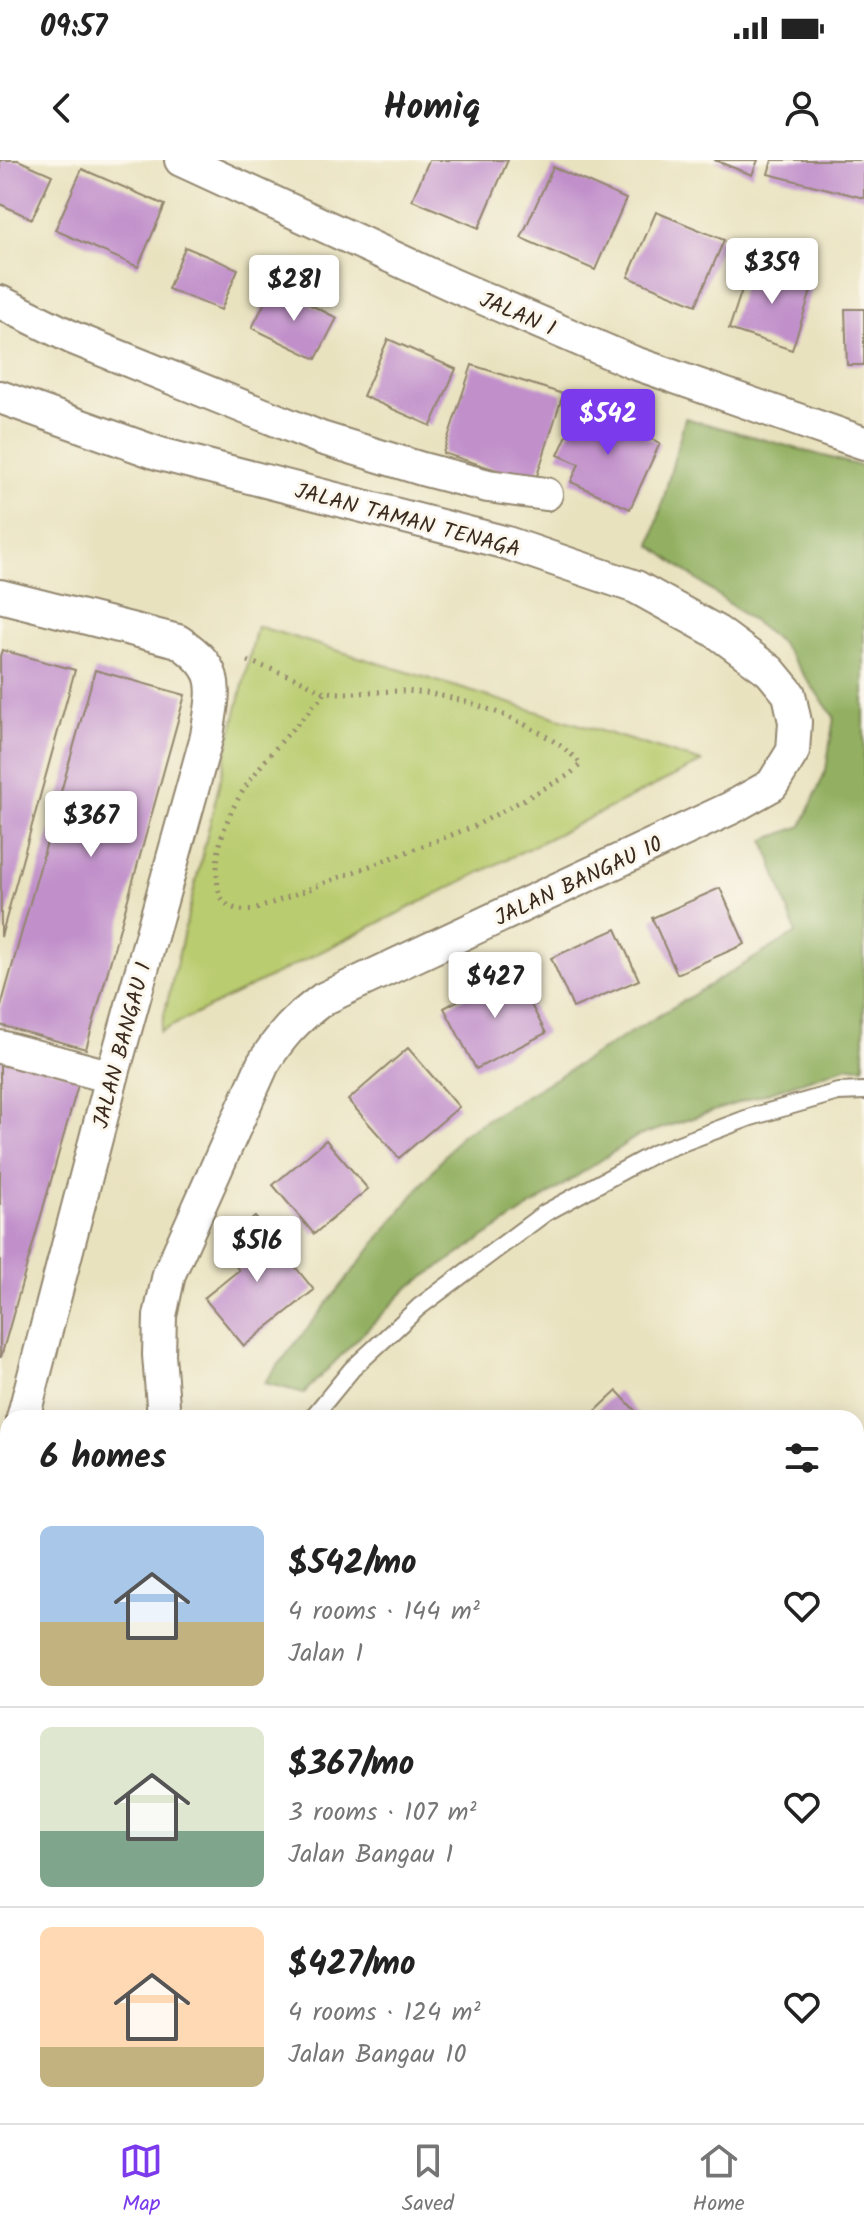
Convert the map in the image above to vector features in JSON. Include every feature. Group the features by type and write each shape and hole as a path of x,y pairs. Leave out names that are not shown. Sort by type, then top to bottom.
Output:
{"street":[{"name":"JALAN 1","path":"181,160 455,286 632,362 864,443"},
{"path":"0,302 73,338 321,438 448,476 546,494"},
{"name":"JALAN TAMAN TENAGA","path":"0,397 160,454 507,543 636,587 717,632 770,671 789,694"},
{"name":"JALAN BANGAU 1","path":"0,596 178,641 196,653 211,672 213,691 207,736 112,1077 25,1410"},
{"name":"JALAN BANGAU 10","path":"163,1410 160,1316 169,1274 263,1064 279,1037 323,999 731,808 772,785 793,751 795,722 789,694"},
{"path":"0,1047 112,1077"}],"lane":[{"path":"319,1410 352,1369 419,1307 545,1213 655,1153 751,1117 838,1092 864,1091"}],"path":[{"path":"248,661 325,693 405,691 445,697 491,711 543,734 570,752 581,764 569,775 475,826 254,910 239,912 226,904 219,892 216,863 224,822 242,790 325,693"}],"green space":[{"path":"685,418 864,467 864,1067 848,1066 636,1137 408,1288 304,1393 264,1383 461,1135 796,933 764,840 802,826 826,770 834,717 780,642 651,545"},
{"path":"257,626 702,762 160,1032"}],"building":[{"path":"0,160 18,160 52,175 32,219 0,204"},
{"path":"429,160 508,160 479,228 412,200"},
{"path":"714,160 758,160 752,175"},
{"path":"772,160 864,160 864,198 768,174"},
{"path":"553,167 626,199 595,270 521,238"},
{"path":"82,169 165,205 138,267 55,230"},
{"path":"656,212 724,240 696,305 628,277"},
{"path":"185,247 238,269 221,310 168,289"},
{"path":"751,262 814,282 792,350 729,329"},
{"path":"273,286 337,318 316,359 252,328"},
{"path":"845,309 864,309 864,365 847,365"},
{"path":"388,339 456,369 431,426 363,396"},
{"path":"472,365 563,394 535,482 443,453"},
{"path":"580,406 660,443 630,509 571,482 579,464 558,455"},
{"path":"2,650 75,670 1,937 0,656"},
{"path":"95,670 185,695 86,1049 0,1025 0,1010"},
{"path":"720,888 745,944 677,974 652,918"},
{"path":"616,929 639,980 573,1008 551,958"},
{"path":"513,971 546,1033 476,1069 444,1008"},
{"path":"408,1048 459,1107 399,1158 348,1100"},
{"path":"0,1055 80,1078 1,1357 0,1357"},
{"path":"326,1140 368,1189 314,1234 273,1185"},
{"path":"255,1217 314,1290 244,1346 204,1298 239,1270 219,1246"},
{"path":"617,1391 635,1410 597,1410"}]}
